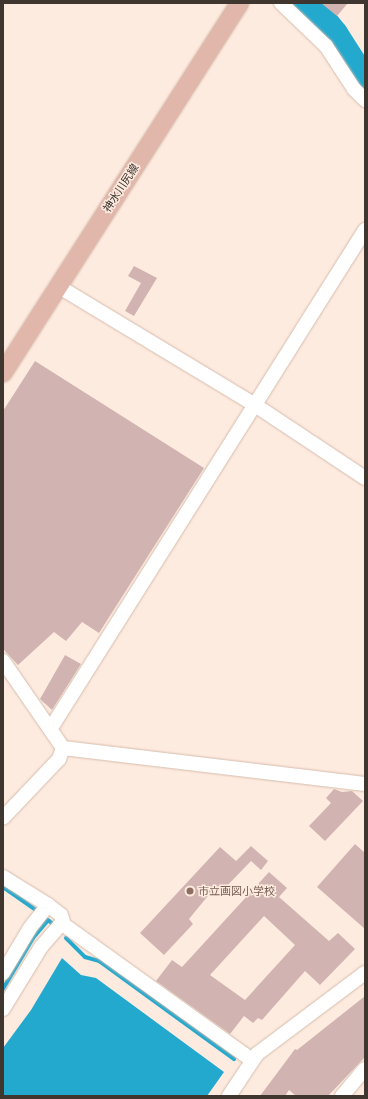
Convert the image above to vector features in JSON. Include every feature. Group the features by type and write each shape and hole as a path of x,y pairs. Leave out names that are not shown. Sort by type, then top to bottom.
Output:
{"main road":[{"name":"神水川尻線","path":"3,373 240,3"}],"street":[{"path":"281,3 326,46 354,89 365,100"},
{"path":"51,728 365,230"},
{"path":"58,286 255,405 365,478"},
{"path":"3,661 51,728 63,748"},
{"path":"63,748 365,784"},
{"path":"3,818 59,759 63,748"},
{"path":"3,877 48,905 61,915 64,925 252,1060"},
{"path":"3,973 30,928 48,905"},
{"path":"3,1009 38,952 59,926 64,925"},
{"path":"229,1096 257,1054 365,973"},
{"path":"342,1096 365,1069"}],"water":[{"path":"62,958 81,975 96,978 224,1072 207,1096 3,1096 3,1048 31,1010"}],"building":[{"path":"321,3 348,3 337,16"},
{"path":"134,266 157,278 134,316 125,311 141,283 128,276"},
{"path":"35,361 204,468 99,633 82,622 66,641 54,632 18,665 3,649 3,411"},
{"path":"65,655 81,664 52,710 40,699"},
{"path":"334,789 342,792 352,791 363,801 325,841 309,826 331,803 326,798"},
{"path":"355,844 365,853 365,929 317,887"},
{"path":"251,846 268,861 261,870 251,861 222,891 216,886 189,919 193,924 164,955 140,933 220,847 236,861"},
{"path":"269,872 287,888 279,897 329,941 338,933 355,949 320,985 305,971 262,1020 258,1018 253,1023 244,1016 230,1034 156,981 172,960 182,967","holes":["264,916 295,945 245,1000 210,975"]},
{"path":"365,996 365,1057 328,1096 296,1096 289,1090 285,1096 260,1096 295,1049 297,1050"}],"waterway":[{"path":"305,3 323,18 335,33 365,80"},
{"path":"3,887 35,909"},
{"path":"3,989 33,938 48,920 54,925"},
{"path":"66,938 85,957 99,961 234,1059"}],"place":[{"name":"市立画図小学校","path":"190,891"}]}
